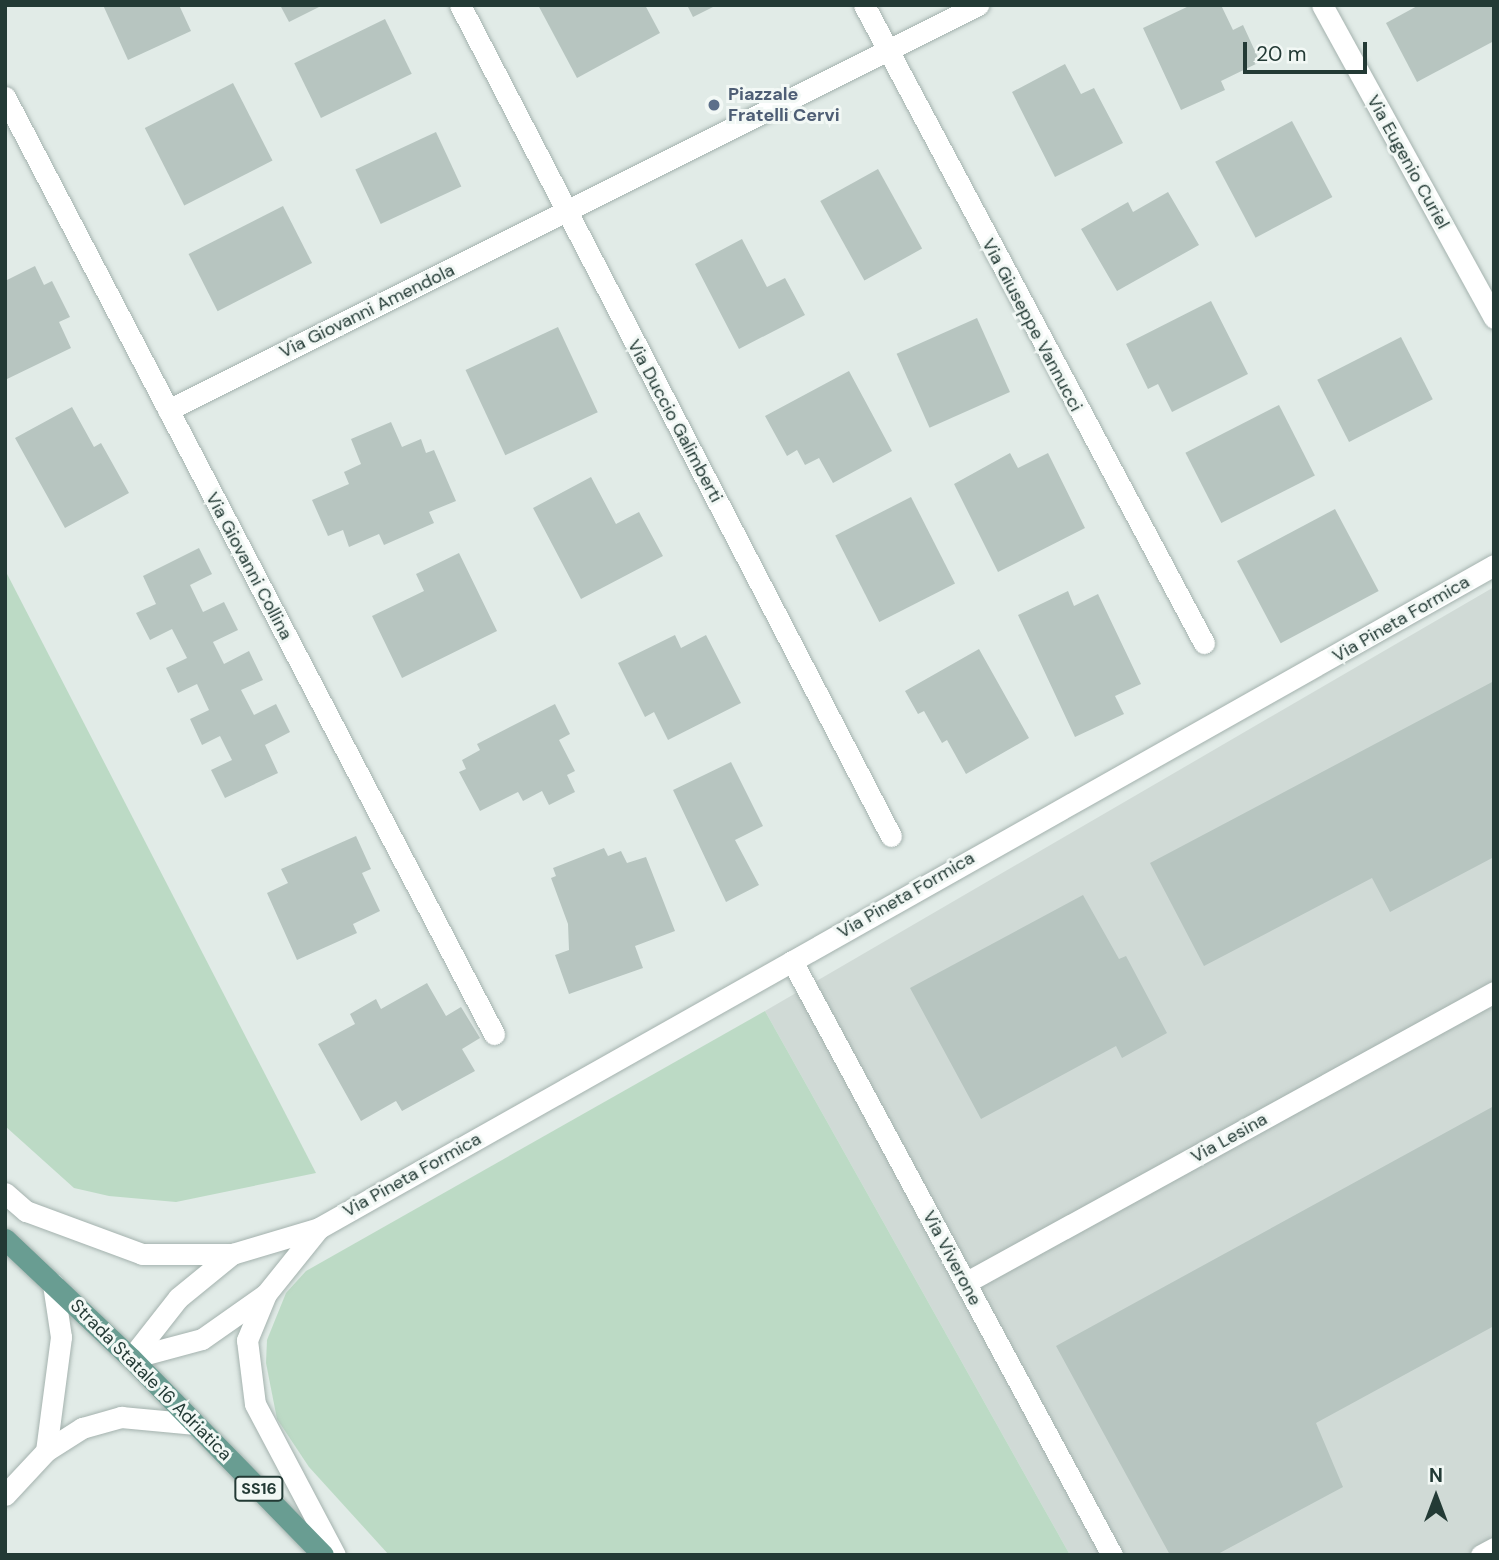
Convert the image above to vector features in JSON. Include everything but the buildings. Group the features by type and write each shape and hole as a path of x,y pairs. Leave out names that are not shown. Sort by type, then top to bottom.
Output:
{"main road":[{"name":"Strada Statale 16 Adriatica","path":"5,1239 131,1357 323,1555"}],"street":[{"name":"Via Duccio Galimberti","path":"460,5 891,836"},
{"name":"Via Giuseppe Vannucci","path":"864,5 885,51 1203,643"},
{"path":"566,212 978,5"},
{"name":"Via Eugenio Curiel","path":"1322,5 1494,318"},
{"name":"Via Giovanni Collina","path":"5,97 494,1034"},
{"name":"Via Giovanni Amendola","path":"168,410 566,212"},
{"name":"Via Pineta Formica","path":"5,1193 26,1211 142,1254 232,1254 319,1228 1494,565"},
{"name":"Via Viverone","path":"792,961 1112,1555"},
{"name":"Via Lesina","path":"965,1283 1494,992"},
{"name":"Via Pineta Formica","path":"131,1357 202,1339 266,1294 319,1228"},
{"name":"Via Pineta Formica","path":"131,1357 178,1298 232,1254"},
{"path":"46,1451 61,1337 53,1284"},
{"name":"Via Pineta Formica","path":"266,1294 247,1340 255,1404 335,1555"},
{"path":"5,1495 46,1451 82,1427 121,1417 195,1424"},
{"path":"1481,1555 1494,1548"}],"shaded area":[{"path":"1494,587 1494,1555 1070,1555 765,1011"}],"green space":[{"path":"5,570 316,1173 176,1202 109,1196 74,1188 5,1126"},
{"path":"765,1011 1070,1555 389,1555 309,1467 277,1419 266,1363 267,1340 286,1293 306,1271"}],"place":[{"name":"Piazzale Fratelli Cervi","path":"714,105"}]}
